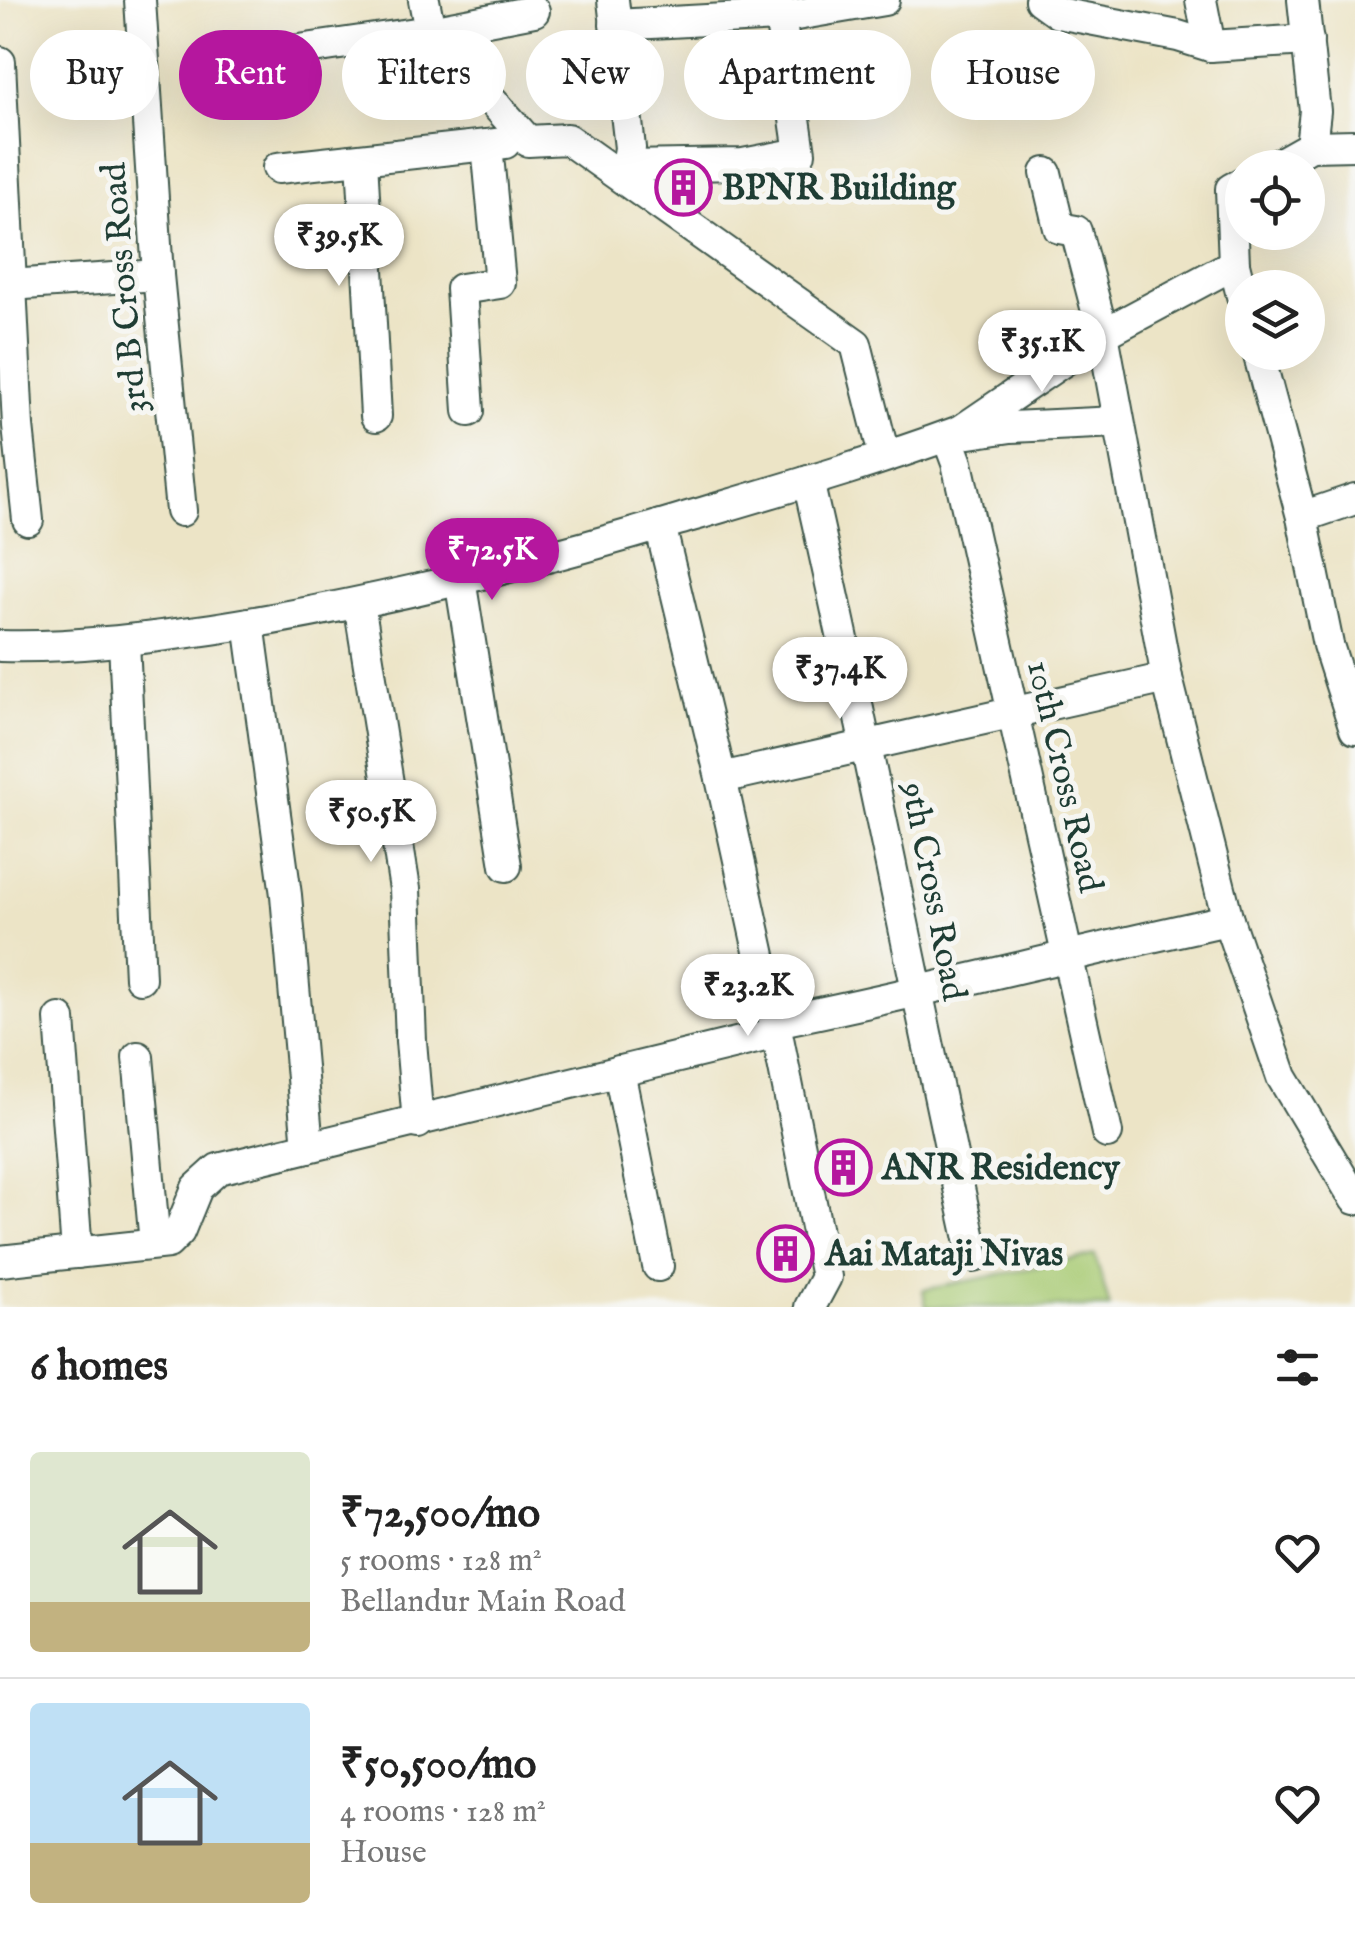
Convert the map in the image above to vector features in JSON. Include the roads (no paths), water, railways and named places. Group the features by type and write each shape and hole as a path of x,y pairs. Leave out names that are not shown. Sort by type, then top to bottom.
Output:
{"street":[{"name":"3rd B Cross Road","path":"140,0 158,275 181,510"},
{"path":"424,0 430,30"},
{"path":"626,172 630,148 614,12 790,10 884,0"},
{"path":"1040,0 1058,13 1210,46 1308,40"},
{"path":"1201,0 1210,46"},
{"path":"1303,0 1315,111 1311,146"},
{"path":"626,172 742,164 800,152 790,10"},
{"path":"435,30 534,12"},
{"path":"0,62 10,286 9,426 28,520"},
{"path":"506,116 528,141"},
{"path":"278,168 567,139 626,172 856,344 884,456"},
{"path":"469,411 461,289 500,283 487,145"},
{"path":"1304,150 1311,146 1355,145"},
{"path":"362,158 376,416"},
{"path":"1046,172 1059,228 1076,231 1103,334 1167,678 1228,920 1282,1078 1355,1200"},
{"path":"1233,250 1236,270"},
{"path":"0,646 61,648 124,642 359,603 529,564 808,481 954,433 1103,334 1234,264"},
{"path":"10,286 158,275"},
{"path":"1263,370 1302,517 1328,645 1355,729"},
{"path":"954,433 1118,422"},
{"name":"10th Cross Road","path":"954,433 957,464 1108,1133"},
{"name":"9th Cross Road","path":"808,481 868,747 916,994 974,1257"},
{"path":"1302,517 1355,499"},
{"path":"660,525 722,778 826,1277 810,1307"},
{"path":"460,579 506,866"},
{"path":"359,603 405,889 410,1041 418,1123"},
{"path":"249,623 286,894 308,1147"},
{"path":"124,642 140,978"},
{"path":"722,778 1167,678"},
{"path":"0,1261 168,1242 180,1232 197,1188 218,1169 418,1123 1068,953 1228,920"},
{"path":"60,1019 77,1253"},
{"path":"138,1057 155,1244"},
{"path":"619,1071 658,1266"}],"place":[{"name":"BPNR Building","path":"683,187"},
{"name":"ANR Residency","path":"843,1167"},
{"name":"Aai Mataji Nivas","path":"786,1253"}]}
